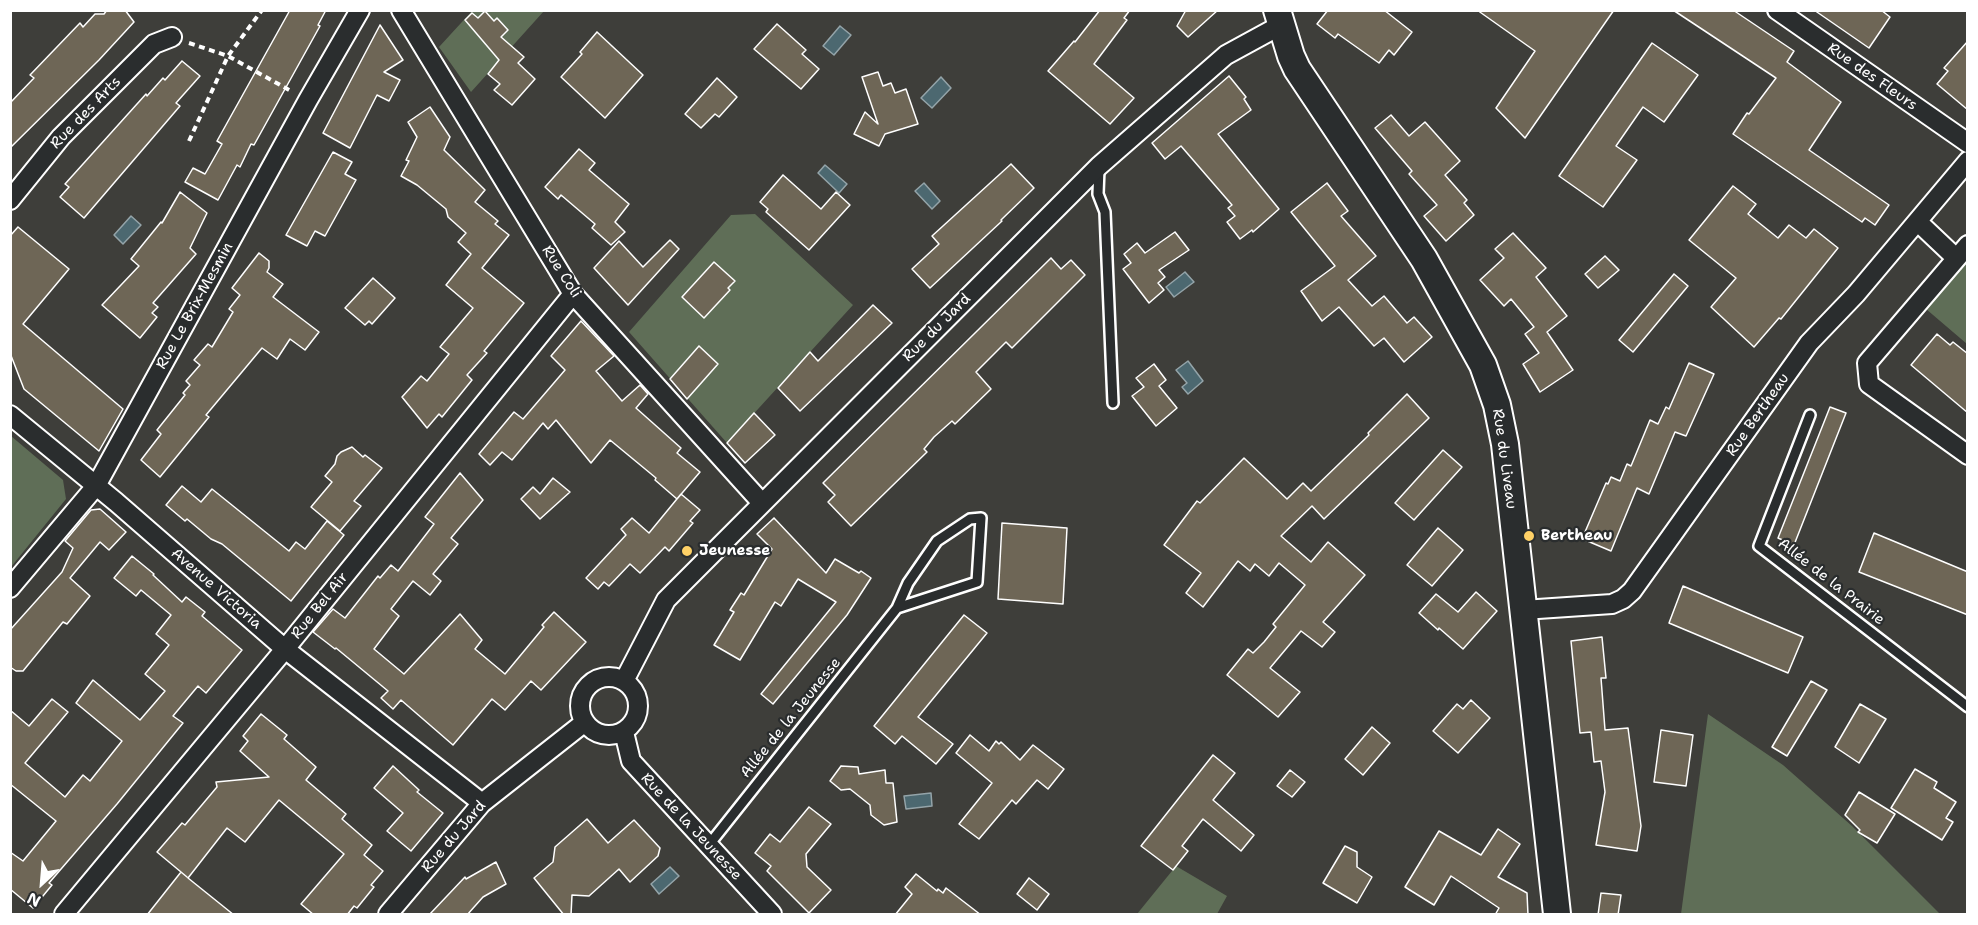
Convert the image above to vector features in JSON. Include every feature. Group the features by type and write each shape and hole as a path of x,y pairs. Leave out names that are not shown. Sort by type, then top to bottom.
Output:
{"street":[{"name":"Rue Le Brix-Mesmin","path":"10,588 96,486 308,100 360,10"},
{"name":"Rue Coli","path":"401,10 573,294 762,503"},
{"name":"Rue des Fleurs","path":"1777,10 1968,143"},
{"name":"Rue du Jard","path":"624,681 666,600 1099,166 1226,55 1279,18"},
{"name":"Rue du Liveau","path":"1279,18 1291,56 1298,69 1424,259 1483,365 1497,405 1505,444 1557,915"},
{"name":"Rue des Arts","path":"10,200 61,137 154,44 172,37"},
{"name":"Rue Bertheau","path":"1523,610 1612,604 1623,599 1632,591 1809,343 1856,294 1968,161"},
{"path":"1918,222 1962,252 1868,363 1869,384 1968,455"},
{"name":"Rue Bel Air","path":"64,915 285,649 573,294"},
{"name":"Avenue Victoria","path":"10,415 285,649 482,803"},
{"path":"605,677 624,681 635,693 638,711 624,732 607,735 599,733 585,722 581,714 582,695 588,686 605,677"},
{"name":"Rue du Jard","path":"388,915 482,803 585,722"},
{"name":"Rue de la Jeunesse","path":"624,732 631,761 772,915"}],"lane":[{"path":"1099,166 1098,194 1105,212 1113,403"},
{"name":"Allée de la Prairie","path":"1810,415 1759,546 1968,707"},
{"name":"Allée de la Jeunesse","path":"708,846 897,609 908,583 937,541 970,519 981,518 977,582 897,609"}],"path":[{"path":"189,141 228,56 262,10"},
{"path":"172,37 228,56 308,100"}],"green space":[{"path":"472,11 544,11 471,92 439,47"},
{"path":"755,214 853,305 727,443 629,332 731,215"},
{"path":"1967,245 1967,344 1919,303"},
{"path":"11,436 63,480 66,499 11,567"},
{"path":"1708,714 1783,765 1852,826 1940,914 1681,914"},
{"path":"1176,866 1227,896 1217,914 1137,914"}],"water":[{"path":"840,26 851,35 834,55 823,46"},
{"path":"941,77 951,88 932,108 921,98"},
{"path":"825,165 847,184 839,193 818,173"},
{"path":"924,183 940,201 932,209 915,191"},
{"path":"131,216 141,225 123,244 114,235"},
{"path":"1185,272 1194,282 1174,297 1166,287"},
{"path":"1188,361 1203,381 1188,394 1182,387 1187,383 1176,370"},
{"path":"931,793 932,806 906,809 904,796"},
{"path":"670,867 679,876 659,894 651,884"}],"building":[{"path":"107,10 125,10 134,22 10,148 10,103 34,78 30,75 80,23 83,27 95,14 104,14"},
{"path":"290,10 326,10 318,25 320,26 254,145 251,144 240,167 237,165 218,200 185,182 193,168 205,174 222,144 217,141"},
{"path":"1100,10 1130,10 1124,18 1127,20 1094,64 1134,98 1110,124 1048,71"},
{"path":"1186,10 1218,10 1188,37 1177,26"},
{"path":"1328,10 1384,10 1412,32 1394,55 1389,50 1379,63 1338,34 1335,38 1317,24"},
{"path":"1477,10 1614,10 1525,138 1496,108 1535,51"},
{"path":"1673,10 1733,10 1794,51 1787,62 1841,102 1809,150 1889,205 1875,225 1865,218 1862,222 1733,134 1776,78"},
{"path":"1814,10 1881,10 1890,17 1869,48"},
{"path":"485,11 494,21 497,18 508,30 501,37 524,57 518,63 535,79 512,105 494,90 500,84 488,74 499,60 465,20 472,13 478,18"},
{"path":"777,24 806,50 802,54 819,69 801,89 754,49"},
{"path":"380,25 403,60 384,72 400,80 389,101 377,95 350,148 323,133"},
{"path":"597,32 643,75 605,118 561,77 582,54 580,52"},
{"path":"1968,41 1968,110 1937,84 1948,71 1944,68"},
{"path":"1652,43 1698,75 1664,122 1643,107 1616,146 1637,160 1603,207 1559,176"},
{"path":"182,61 200,76 176,103 180,106 84,218 60,197 69,187 65,184 146,94 147,96 163,78 165,80"},
{"path":"878,72 883,86 891,83 895,93 906,89 918,124 885,134 879,146 854,134 865,112 878,124 862,77"},
{"path":"1229,76 1246,97 1244,99 1251,110 1218,134 1279,209 1253,232 1252,230 1240,239 1227,222 1235,216 1228,208 1232,205 1181,146 1165,159 1152,143"},
{"path":"717,78 737,97 719,117 715,114 701,128 685,114"},
{"path":"430,107 450,137 444,150 485,190 475,202 498,221 495,224 509,235 482,268 524,303 484,351 487,353 467,375 472,380 442,417 439,414 427,428 402,397 421,376 427,381 449,354 440,347 473,308 446,285 471,254 458,242 466,233 448,217 446,209 417,185 401,176 417,137 408,122"},
{"path":"1391,115 1409,136 1425,122 1460,161 1445,175 1467,200 1464,203 1474,215 1446,241 1424,216 1437,205 1409,174 1412,171 1375,128"},
{"path":"579,149 595,163 589,170 629,204 615,222 625,232 611,245 592,228 595,224 561,195 558,199 545,187"},
{"path":"333,152 352,162 345,174 356,180 325,236 315,231 307,246 286,235"},
{"path":"1011,164 1034,188 930,288 912,269 939,244 932,236"},
{"path":"783,175 821,209 836,192 850,205 809,250 766,212 768,209 760,202"},
{"path":"1327,183 1348,211 1341,216 1376,256 1348,280 1372,306 1384,296 1407,323 1414,317 1432,337 1404,362 1384,338 1374,346 1339,307 1322,321 1301,291 1335,266 1291,212"},
{"path":"1733,186 1756,204 1748,214 1778,238 1789,225 1806,238 1814,229 1838,248 1781,319 1779,318 1754,347 1711,307 1736,278 1689,240"},
{"path":"180,192 207,213 190,248 196,254 153,303 158,307 152,313 157,317 140,338 102,305 139,266 131,259 162,223"},
{"path":"18,227 69,269 23,324 123,409 99,451 24,389 10,353 10,236"},
{"path":"1175,232 1189,250 1159,270 1165,277 1158,283 1164,290 1149,303 1123,269 1131,263 1124,254 1137,243 1145,253"},
{"path":"1513,233 1546,268 1536,277 1567,316 1547,332 1573,370 1540,392 1523,364 1539,353 1525,334 1534,327 1511,299 1504,306 1480,280 1504,258 1495,249"},
{"path":"670,240 679,249 628,305 594,268 619,241 643,267"},
{"path":"259,253 269,261 267,272 283,284 273,297 319,332 305,350 290,339 277,359 262,348 206,415 209,417 160,477 141,460 161,434 157,430 185,395 183,393 190,385 186,381 200,365 194,360 208,344 212,347 233,312 229,309 240,295 232,288"},
{"path":"1605,256 1619,270 1598,288 1585,274"},
{"path":"1051,258 1061,269 1071,260 1085,275 1012,348 1006,342 976,372 991,389 955,424 952,421 934,437 924,449 927,452 851,526 828,502 835,495 823,483"},
{"path":"714,262 735,281 728,288 730,290 704,318 682,297"},
{"path":"1674,274 1688,286 1633,352 1619,340"},
{"path":"373,278 395,298 372,324 369,321 365,325 345,308"},
{"path":"873,305 892,323 800,411 778,388 810,352 818,361"},
{"path":"581,321 614,356 596,371 622,401 640,385 648,394 636,408 681,448 677,453 700,472 677,499 655,480 656,478 610,440 591,463 556,420 548,429 543,423 512,460 502,452 490,465 479,454 514,412 523,419 565,370 551,356"},
{"path":"1937,334 1950,345 1953,342 1968,354 1968,413 1911,365"},
{"path":"699,346 718,364 687,399 670,379"},
{"path":"1689,363 1714,374 1686,436 1675,432 1649,494 1637,488 1611,551 1585,540 1588,533 1585,532 1606,483 1608,484 1611,477 1620,481 1627,464 1631,466 1650,420 1658,424 1666,407 1669,409"},
{"path":"1154,364 1166,380 1159,386 1177,408 1156,426 1132,396 1144,387 1136,378"},
{"path":"1407,394 1429,418 1324,519 1312,506 1281,536 1311,562 1328,542 1365,575 1323,622 1335,632 1322,647 1301,631 1270,668 1300,692 1278,717 1227,675 1248,649 1253,653 1264,642 1276,627 1273,624 1305,585 1279,563 1269,576 1255,564 1250,571 1238,561 1203,607 1186,593 1201,573 1164,545 1197,501 1200,503 1244,458 1287,499 1303,483 1311,491 1369,435 1368,433"},
{"path":"1830,407 1846,413 1794,545 1778,538"},
{"path":"754,413 775,435 745,463 727,443"},
{"path":"352,447 363,457 365,455 382,468 354,501 361,506 340,531 311,507 332,482 325,476 335,464 337,456"},
{"path":"1443,450 1462,467 1414,520 1395,503"},
{"path":"460,473 483,500 451,538 458,544 433,574 441,581 430,595 413,581 391,609 399,616 374,649 404,674 460,614 482,640 475,649 505,674 554,612 586,642 541,690 531,681 505,710 492,699 453,745 401,700 393,709 381,698 388,691 313,632 333,609 345,618 378,576 380,578 391,565 398,571 434,524 425,517"},
{"path":"553,478 570,492 540,519 521,499 533,487 540,494"},
{"path":"182,486 201,502 212,489 289,551 296,542 305,549 327,521 344,535 291,601 222,544 211,539 187,519 185,521 166,505"},
{"path":"681,494 700,510 690,521 693,523 669,551 665,547 640,573 630,564 609,586 604,582 598,589 586,578 626,535 621,529 632,518 649,533"},
{"path":"100,509 126,532 109,550 100,542 70,578 90,596 67,624 63,622 23,671 16,671 10,667 10,630 62,572 73,548 65,541 91,510"},
{"path":"774,518 826,573 835,559 871,578 847,615 773,704 761,694 836,602 798,579 781,606 775,602 740,660 714,645 734,612 730,610 741,593 744,595 772,549 757,534"},
{"path":"1002,523 1067,528 1063,604 998,599"},
{"path":"1438,528 1463,550 1432,586 1407,565"},
{"path":"1874,533 1968,572 1968,615 1859,572"},
{"path":"132,556 182,602 186,597 205,612 202,616 242,650 206,693 198,686 173,716 183,723 49,883 52,885 33,908 10,889 10,852 23,861 56,821 10,784 10,710 29,726 52,699 68,712 25,763 65,797 83,775 90,781 122,741 76,703 93,680 140,720 165,691 145,674 169,645 156,634 171,615 141,590 136,596 114,578"},
{"path":"1683,586 1803,637 1788,673 1669,623"},
{"path":"1476,592 1497,611 1463,649 1419,613 1436,594 1458,612"},
{"path":"964,615 987,633 918,717 953,744 936,764 902,736 895,744 874,726"},
{"path":"1602,637 1606,678 1601,678 1605,730 1628,728 1641,826 1637,851 1596,845 1605,792 1601,761 1594,762 1591,732 1580,733 1571,641"},
{"path":"1811,681 1827,690 1787,756 1772,747"},
{"path":"1471,700 1490,718 1458,753 1433,731 1457,704 1463,709"},
{"path":"1860,704 1886,719 1859,763 1835,747"},
{"path":"261,714 287,735 284,739 316,767 306,780 346,814 342,819 372,845 364,855 383,871 371,885 374,887 357,908 354,906 347,915 314,915 301,904 344,854 279,800 245,842 227,828 188,878 234,915 147,915 181,872 157,852 182,823 185,825 217,787 216,782 269,777 240,751 248,741 243,736"},
{"path":"1372,727 1390,743 1363,775 1345,759"},
{"path":"1661,730 1693,735 1686,786 1654,782"},
{"path":"970,735 989,751 996,741 999,744 1001,742 1020,760 1033,745 1064,769 1048,789 1037,780 1016,804 1012,800 979,839 959,824 992,783 956,753"},
{"path":"1213,755 1235,773 1213,800 1254,835 1241,851 1203,819 1182,846 1188,851 1173,870 1141,846"},
{"path":"393,766 419,790 417,792 443,813 411,851 387,831 403,813 374,788"},
{"path":"841,766 858,767 859,774 885,770 886,783 893,783 897,822 884,825 871,815 870,805 850,789 841,790 830,781"},
{"path":"1915,769 1937,782 1934,788 1956,802 1946,818 1953,822 1942,840 1891,808"},
{"path":"1290,770 1305,782 1292,797 1277,786"},
{"path":"1859,792 1895,814 1877,843 1858,832 1860,830 1845,815"},
{"path":"809,807 831,824 806,854 807,867 831,890 809,913 767,871 771,866 755,853 770,834 780,842"},
{"path":"587,819 608,843 634,820 660,848 658,856 630,882 619,869 589,896 572,895 571,915 564,915 534,878 553,862 555,847"},
{"path":"1498,829 1520,844 1498,877 1527,893 1528,915 1495,915 1499,908 1451,876 1434,905 1405,887 1439,831 1481,855"},
{"path":"1345,846 1357,852 1357,867 1372,877 1357,903 1323,883"},
{"path":"496,862 506,884 483,897 467,915 429,915 465,877 466,879"},
{"path":"916,874 937,891 938,889 943,893 946,888 981,915 895,915 912,894 905,887"},
{"path":"1029,878 1049,894 1037,910 1017,894"},
{"path":"1601,893 1621,895 1618,915 1598,915"}],"place":[{"name":"Bertheau","path":"1529,536"},
{"name":"Jeunesse","path":"687,551"}]}
